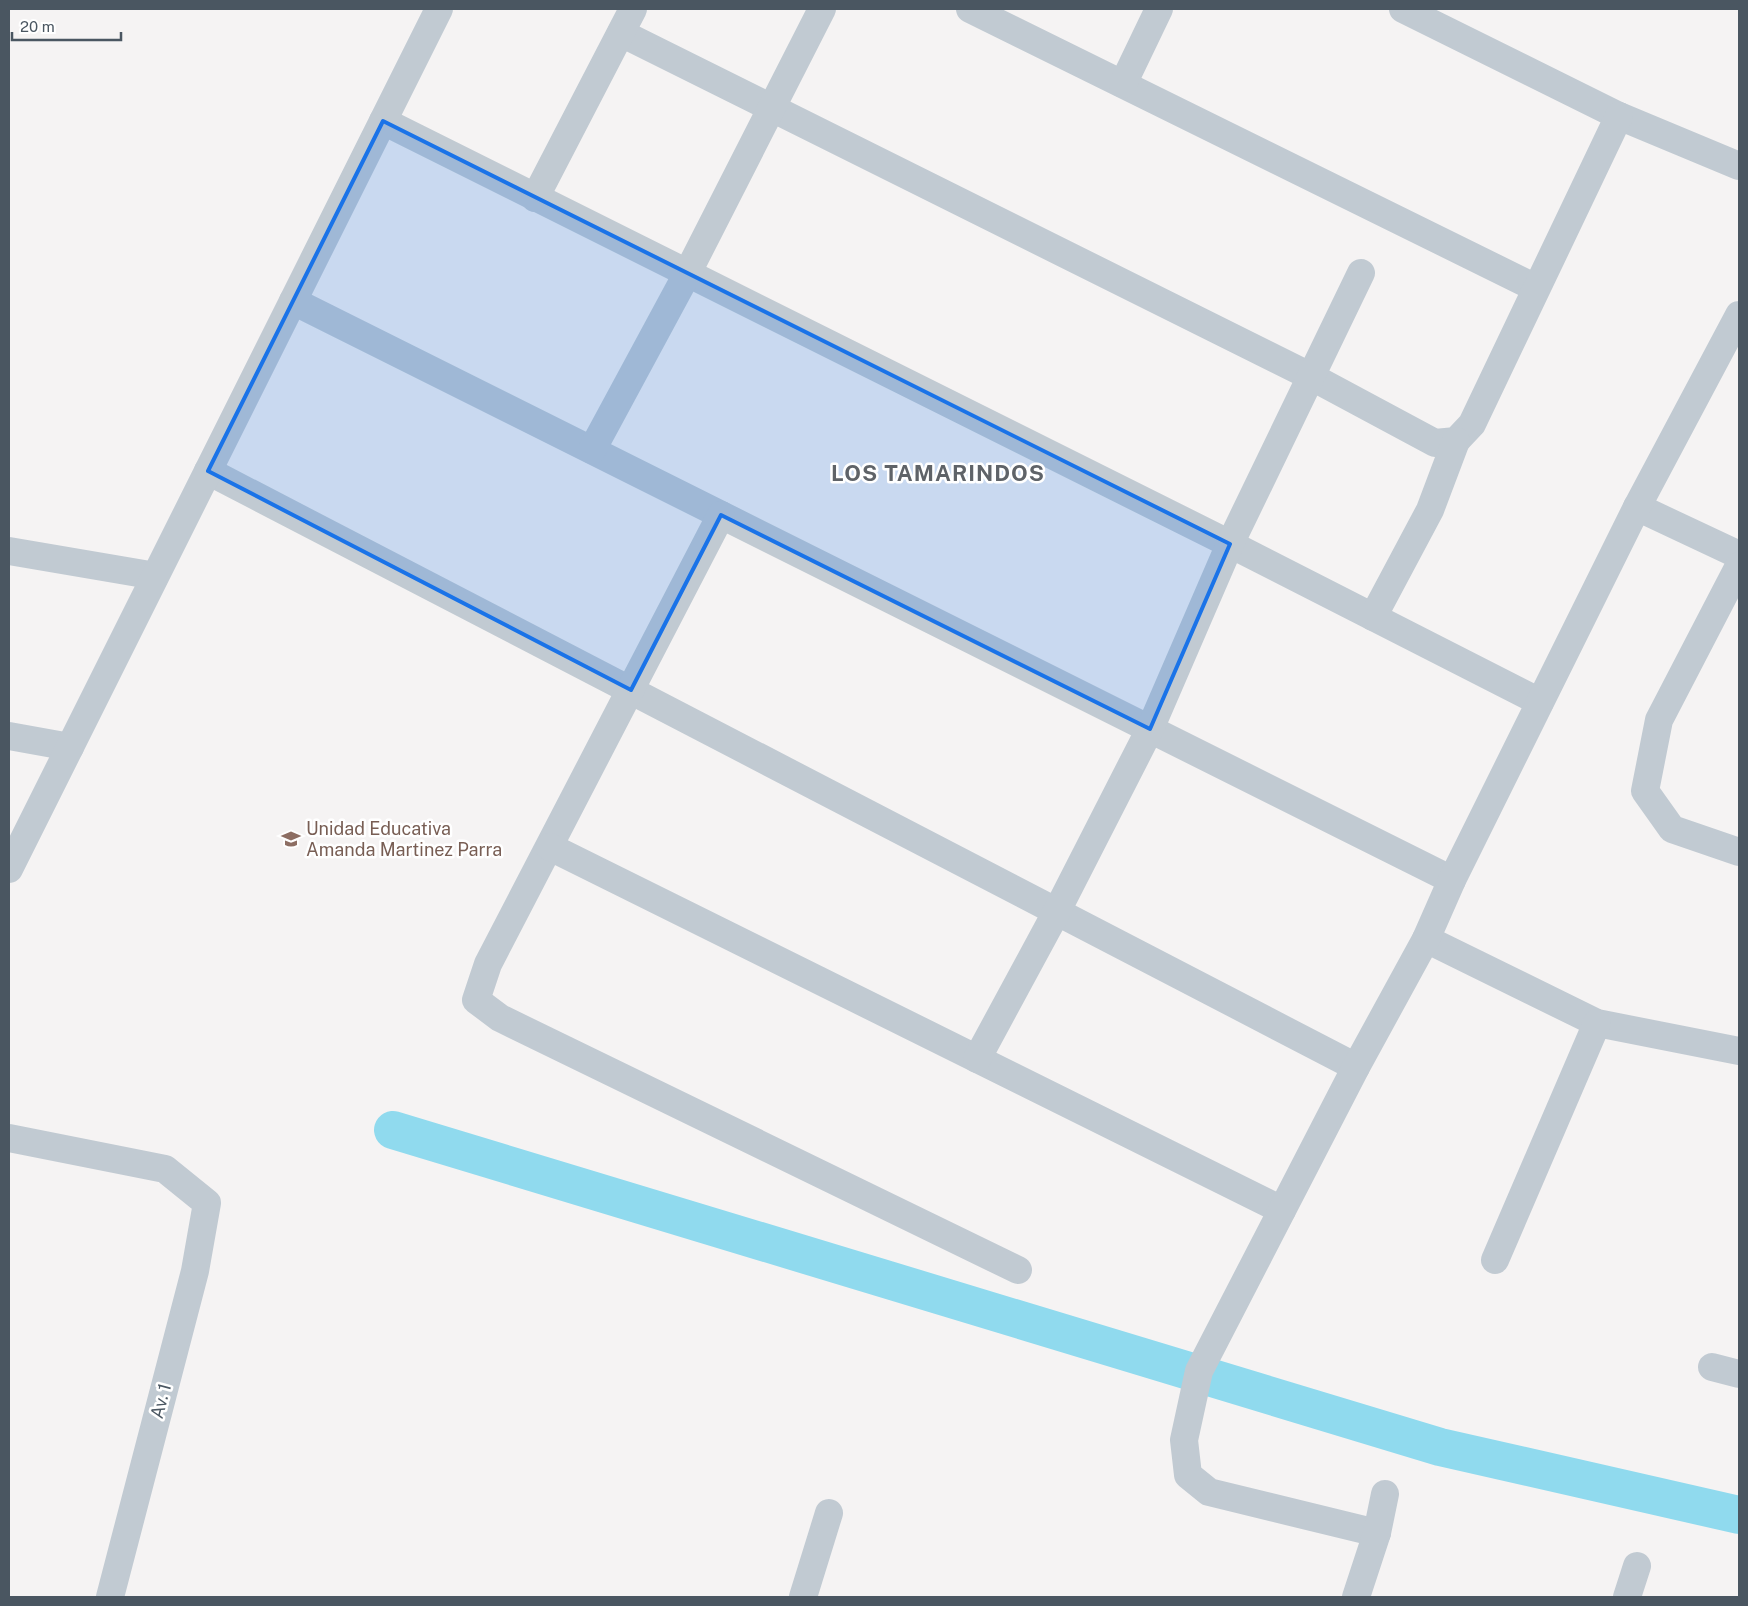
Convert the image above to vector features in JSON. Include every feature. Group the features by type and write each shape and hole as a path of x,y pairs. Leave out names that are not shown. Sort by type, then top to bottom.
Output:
{"street":[{"path":"12,854 70,747 439,9"},
{"path":"535,198 633,9"},
{"path":"592,450 687,274 822,9"},
{"path":"970,9 1536,288"},
{"path":"1123,84 1159,9"},
{"path":"1402,9 1619,116 1739,166"},
{"path":"620,32 1312,377 1435,443 1456,441"},
{"path":"1372,617 1430,510 1456,441 1472,424 1619,116"},
{"path":"383,121 1230,544 1540,702"},
{"path":"978,1060 1150,730 1230,544 1361,273"},
{"path":"293,301 1452,880"},
{"path":"1377,1533 1209,1492 1188,1476 1184,1440 1198,1371 1356,1067 1426,939 1452,880 1637,507 1739,315"},
{"path":"208,472 1356,1067"},
{"path":"1637,507 1739,555"},
{"path":"721,514 488,964 476,1000 500,1018 1018,1270"},
{"path":"9,551 144,574 154,578"},
{"path":"1739,566 1659,720 1646,791 1672,829 1739,852"},
{"path":"9,736 70,747"},
{"path":"550,847 1282,1210"},
{"path":"1426,939 1598,1023 1739,1051"},
{"path":"1496,1260 1598,1023"},
{"name":"Av. 1","path":"9,1138 165,1169 207,1203 195,1271 110,1597"},
{"path":"1712,1367 1739,1374"},
{"path":"1356,1597 1377,1533 1385,1494"},
{"path":"803,1597 829,1512"},
{"path":"1627,1597 1637,1566"}],"highlighted area":[{"path":"383,121 1230,544 1150,729 721,515 631,690 208,471"}],"waterway":[{"path":"393,1130 1440,1447 1739,1515"}],"place":[{"name":"Unidad Educativa Amanda Martinez Parra","path":"291,839"}],"district":[{"name":"LOS TAMARINDOS","path":"938,473"}]}
